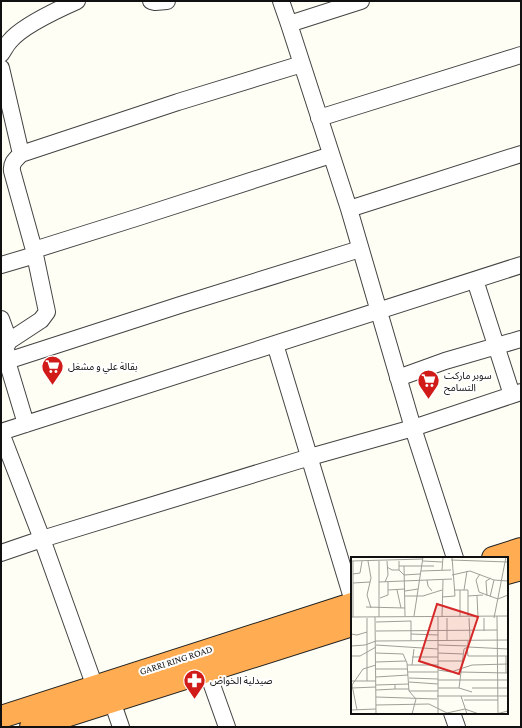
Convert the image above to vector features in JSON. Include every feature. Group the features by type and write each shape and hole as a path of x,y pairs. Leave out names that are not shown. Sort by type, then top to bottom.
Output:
{"highway":[{"path":"496,557 521,549"},
{"path":"508,573 521,569"},
{"name":"GARRI RING ROAD","path":"1,717 351,604"},
{"name":"GARRI RING ROAD","path":"31,727 351,624"}],"street":[{"path":"1,54 10,40 18,32 77,1"},
{"path":"151,1 167,1"},
{"path":"281,1 349,210 413,428 454,557"},
{"path":"289,24 361,1"},
{"path":"319,118 521,55"},
{"path":"6,349 41,320 46,312 34,252 12,171 14,162 21,154 148,112 302,64"},
{"path":"1,68 21,154"},
{"path":"349,210 521,154"},
{"path":"1,265 34,252 331,155"},
{"path":"6,349 188,303 360,249"},
{"path":"95,687 42,539 1,432 521,265"},
{"path":"1,553 42,539 310,457 413,428 516,393 496,347 475,280"},
{"path":"1,319 6,349 26,424"},
{"path":"398,378 445,361 521,339"},
{"path":"275,344 351,595"},
{"path":"207,671 227,727"},
{"path":"112,701 121,727"},
{"path":"452,714 457,727"}],"place":[{"name":"بقالة علي و مشغل","path":"52,386"},
{"name":"سوبر ماركت التسامح","path":"428,400"},
{"name":"صيدلية الخواض","path":"194,700"}]}
